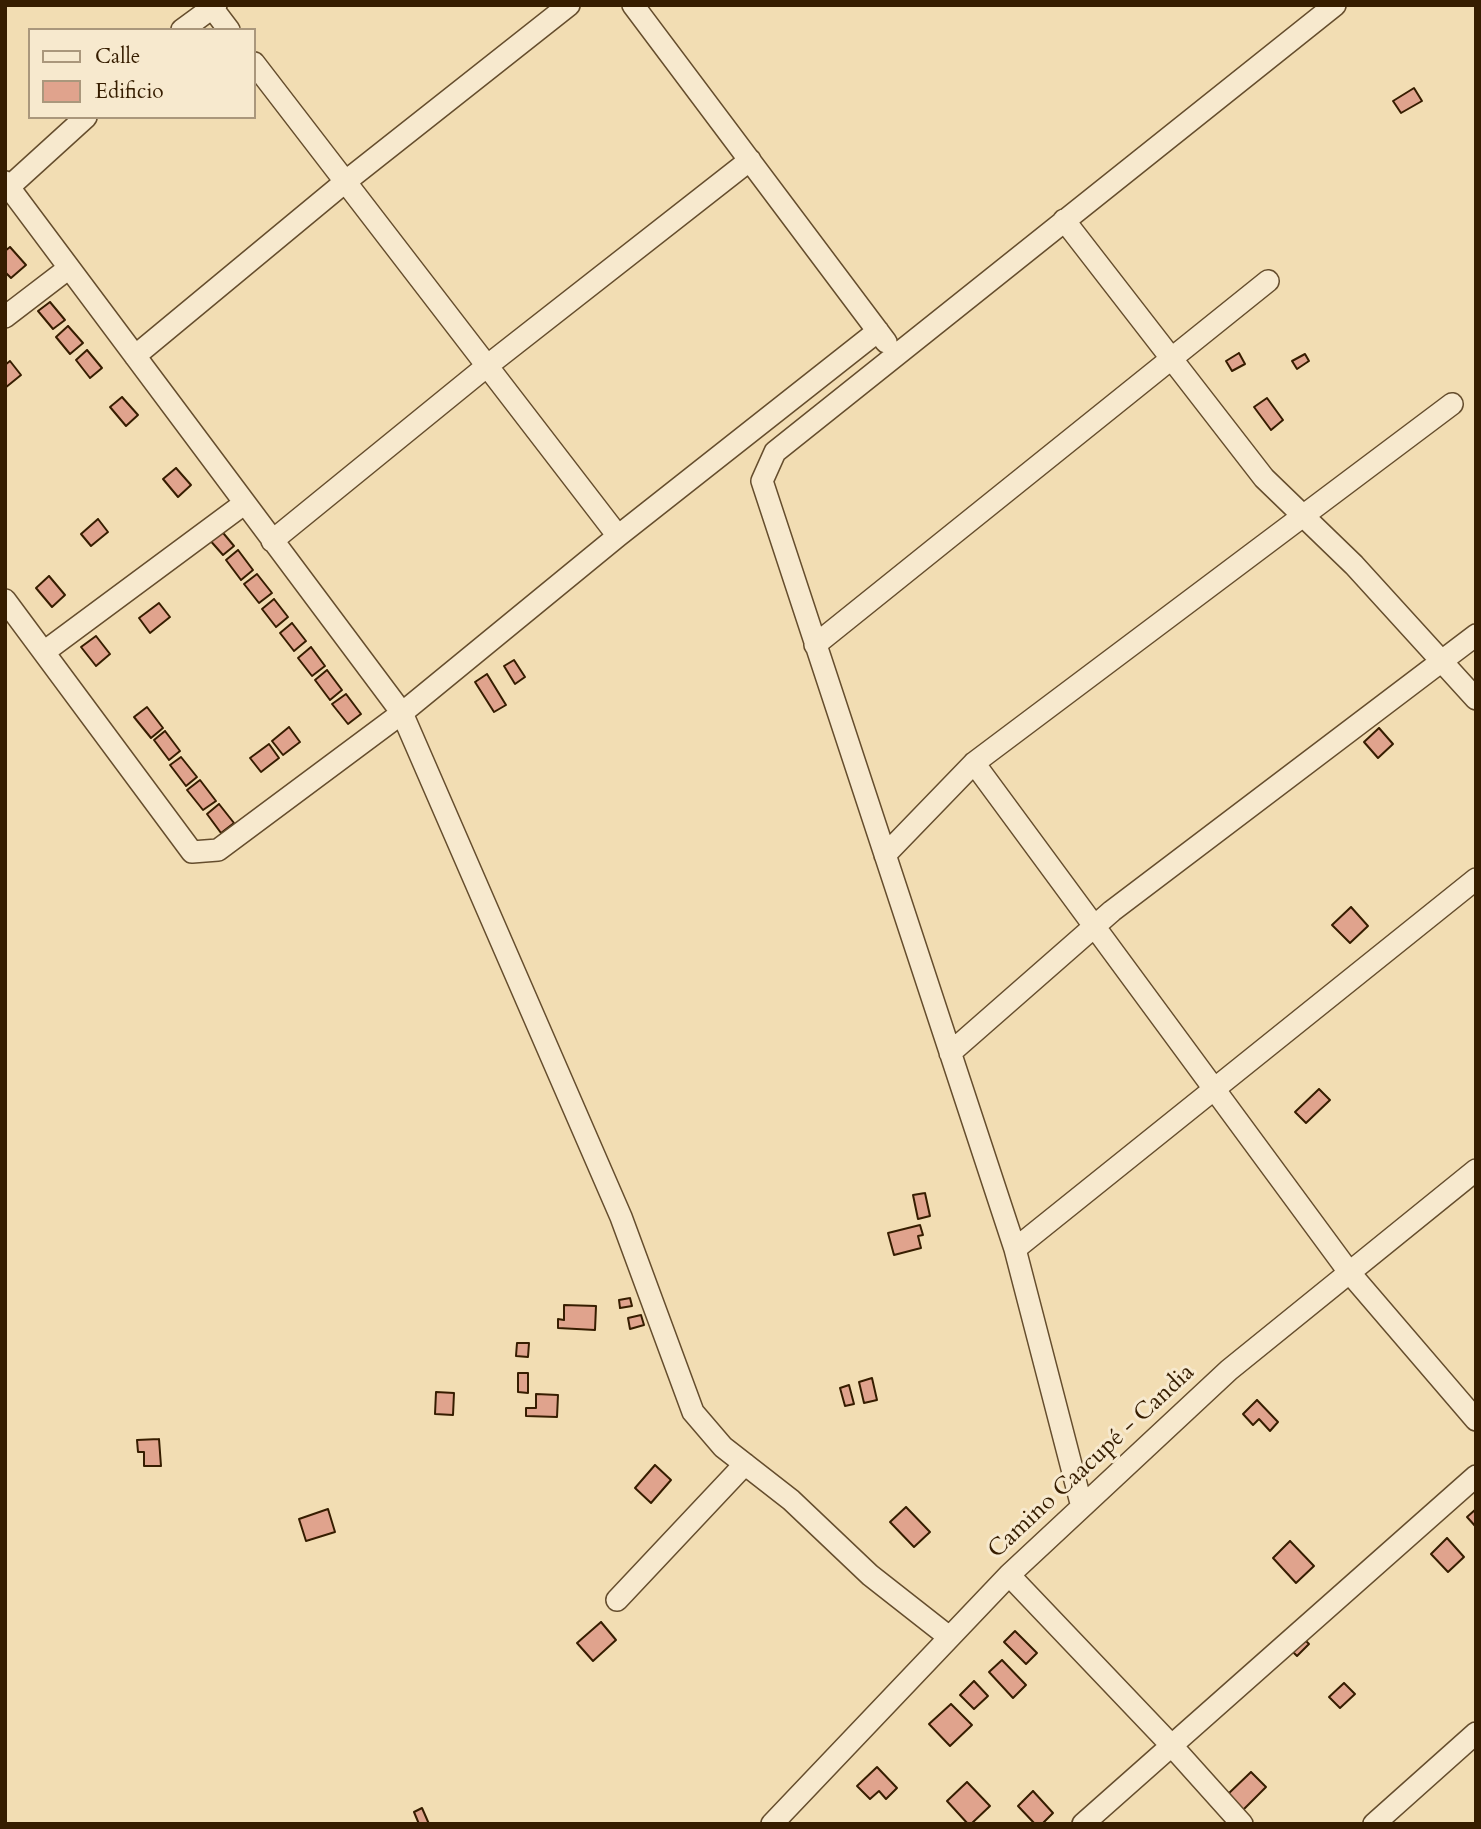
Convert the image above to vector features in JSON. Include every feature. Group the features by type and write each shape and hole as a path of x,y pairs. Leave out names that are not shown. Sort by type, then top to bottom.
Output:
{"street":[{"path":"135,356 345,182 569,5"},
{"path":"633,5 896,355"},
{"path":"1082,1507 1015,1249 762,481 775,452 1335,5"},
{"path":"184,28 212,6 228,28"},
{"path":"256,66 618,536"},
{"path":"84,119 7,185 402,713 621,1217 693,1412 723,1447 791,1500 870,1575 949,1637"},
{"path":"272,541 487,366 750,160"},
{"path":"1064,220 1264,478 1354,565 1476,699"},
{"path":"5,317 69,268"},
{"path":"815,645 1268,281"},
{"path":"5,600 192,852 218,850 402,713 618,536 878,331"},
{"path":"885,855 974,762 1452,404"},
{"path":"44,652 244,503"},
{"path":"950,1053 1094,926 1476,635"},
{"path":"974,762 1349,1272 1476,1420"},
{"path":"1015,1249 1476,879"},
{"name":"Camino Caacupé - Candia","path":"772,1824 1009,1575 1229,1370 1476,1170"},
{"path":"617,1600 745,1464"},
{"path":"1083,1824 1476,1476"},
{"path":"1009,1575 1172,1746 1242,1824"},
{"path":"1374,1824 1476,1733"}],"building":[{"path":"1414,88 1422,101 1401,113 1393,101"},
{"path":"10,247 26,265 11,278 5,272 5,251"},
{"path":"50,302 65,320 53,329 38,311"},
{"path":"68,326 83,343 70,354 56,337"},
{"path":"87,350 102,368 90,378 76,360"},
{"path":"1239,353 1245,364 1232,371 1226,361"},
{"path":"1305,354 1309,361 1297,369 1292,361"},
{"path":"10,361 21,375 5,388 5,365"},
{"path":"122,397 138,415 126,426 110,407"},
{"path":"1267,398 1283,420 1271,430 1254,407"},
{"path":"176,468 191,485 178,497 163,479"},
{"path":"98,519 108,532 91,546 81,534"},
{"path":"219,528 234,546 223,555 208,538"},
{"path":"238,550 253,570 241,580 226,560"},
{"path":"257,574 272,593 259,603 244,584"},
{"path":"49,576 65,595 52,607 36,588"},
{"path":"274,599 288,617 276,627 262,609"},
{"path":"159,603 170,617 150,633 139,618"},
{"path":"292,623 306,641 294,651 280,633"},
{"path":"96,636 110,654 96,666 81,647"},
{"path":"311,647 325,666 312,676 298,658"},
{"path":"514,660 525,677 515,684 504,666"},
{"path":"327,670 342,690 330,700 315,680"},
{"path":"487,674 506,705 494,712 475,682"},
{"path":"346,694 361,714 348,724 332,704"},
{"path":"147,707 163,728 151,738 134,717"},
{"path":"289,727 300,742 283,755 272,741"},
{"path":"1379,728 1393,744 1378,758 1364,742"},
{"path":"165,731 180,751 169,760 154,740"},
{"path":"269,744 279,758 261,772 250,758"},
{"path":"181,757 197,777 186,786 170,765"},
{"path":"200,780 216,801 203,810 187,790"},
{"path":"219,804 234,823 221,833 207,814"},
{"path":"1351,907 1368,926 1350,943 1332,925"},
{"path":"1319,1089 1330,1100 1306,1123 1295,1112"},
{"path":"925,1193 930,1216 918,1219 913,1195"},
{"path":"920,1225 923,1235 918,1236 921,1248 894,1255 888,1233"},
{"path":"630,1298 632,1306 620,1308 619,1300"},
{"path":"564,1305 596,1306 595,1330 558,1328 558,1319 564,1320"},
{"path":"641,1315 644,1325 630,1329 628,1318"},
{"path":"517,1343 529,1343 528,1357 516,1356"},
{"path":"518,1373 528,1373 528,1393 518,1392"},
{"path":"872,1378 877,1400 864,1403 859,1382"},
{"path":"849,1385 854,1404 845,1406 840,1388"},
{"path":"436,1392 454,1393 453,1415 435,1414"},
{"path":"536,1394 558,1395 557,1417 526,1416 526,1408 536,1408"},
{"path":"1257,1400 1278,1422 1270,1431 1259,1419 1253,1425 1243,1414"},
{"path":"159,1439 161,1466 144,1466 144,1452 138,1452 137,1440"},
{"path":"655,1465 671,1480 651,1503 635,1488"},
{"path":"906,1507 930,1532 914,1547 890,1522"},
{"path":"328,1509 335,1532 306,1541 299,1519"},
{"path":"1476,1509 1476,1527 1467,1517"},
{"path":"1447,1538 1464,1557 1448,1572 1431,1554"},
{"path":"1290,1541 1314,1566 1296,1583 1273,1558"},
{"path":"601,1622 616,1640 593,1661 577,1643"},
{"path":"1015,1631 1037,1653 1026,1664 1004,1642"},
{"path":"1303,1638 1309,1644 1297,1656 1291,1650"},
{"path":"1002,1660 1026,1685 1013,1698 989,1672"},
{"path":"974,1681 988,1696 974,1709 960,1695"},
{"path":"1344,1683 1355,1694 1340,1708 1329,1697"},
{"path":"951,1704 972,1725 950,1746 929,1724"},
{"path":"877,1767 897,1788 886,1799 879,1791 870,1799 857,1786"},
{"path":"1251,1772 1266,1787 1242,1811 1227,1795"},
{"path":"967,1782 990,1806 971,1824 947,1801"},
{"path":"1033,1791 1053,1813 1042,1824 1035,1824 1018,1806"},
{"path":"422,1808 429,1824 419,1824 414,1812"}]}
